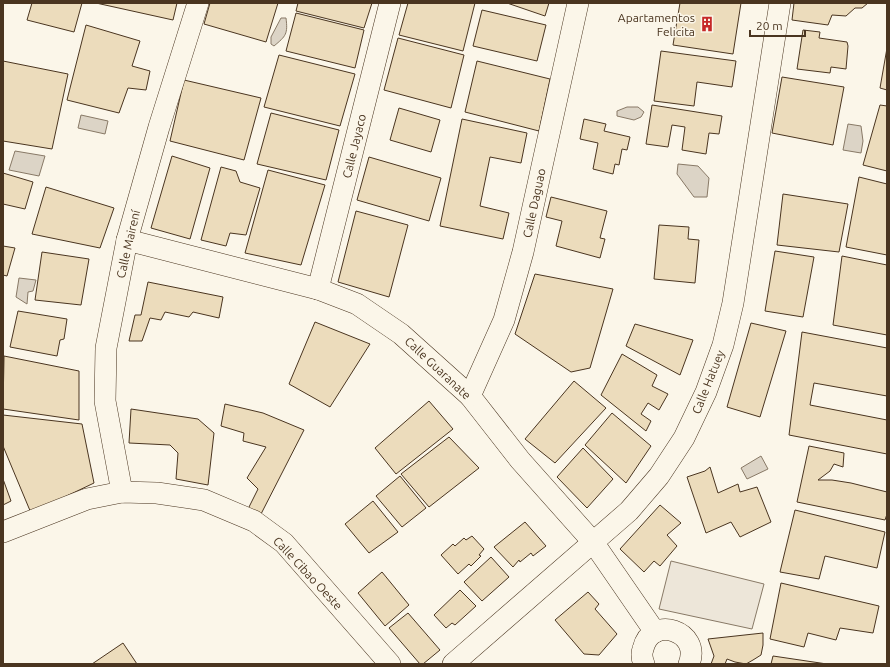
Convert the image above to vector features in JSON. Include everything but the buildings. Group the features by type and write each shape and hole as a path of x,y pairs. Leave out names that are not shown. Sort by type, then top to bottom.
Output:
{"street":[{"name":"Calle Mairení","path":"122,492 105,401 106,348 127,240 159,127 198,3"},
{"name":"Calle Jayaco","path":"318,288 390,3"},
{"name":"Calle Daguao","path":"470,396 504,320 523,252 578,3"},
{"name":"Calle Hatuey","path":"453,664 629,511 660,476 684,438 700,405 723,345 733,303 780,3"},
{"name":"Calle Guaranate","path":"127,240 318,288 357,304 401,334 470,396 520,460 593,542 656,632"},
{"name":"Calle Cibao Oeste","path":"3,532 87,499 122,492 157,493 204,500 254,521 284,543 390,664"},
{"path":"644,664 642,660 644,644 649,637 656,632 663,630 678,632 684,637 689,644 691,651 691,659 689,664"}],"shaded area":[{"path":"281,18 286,18 287,28 284,37 274,46 271,44 271,37"},
{"path":"627,107 638,107 644,112 641,117 634,120 617,116 617,111"},
{"path":"81,115 108,121 105,134 78,128"},
{"path":"848,124 861,126 863,141 861,153 843,150"},
{"path":"15,151 45,156 39,176 9,170"},
{"path":"678,164 698,166 709,178 707,197 694,197 677,174"},
{"path":"19,278 36,280 33,291 28,292 27,304 16,297"},
{"path":"761,456 768,469 747,479 741,468"},
{"path":"671,561 764,584 752,629 659,609"}],"place":[{"name":"Apartamentos Felicita","path":"707,24"}]}
